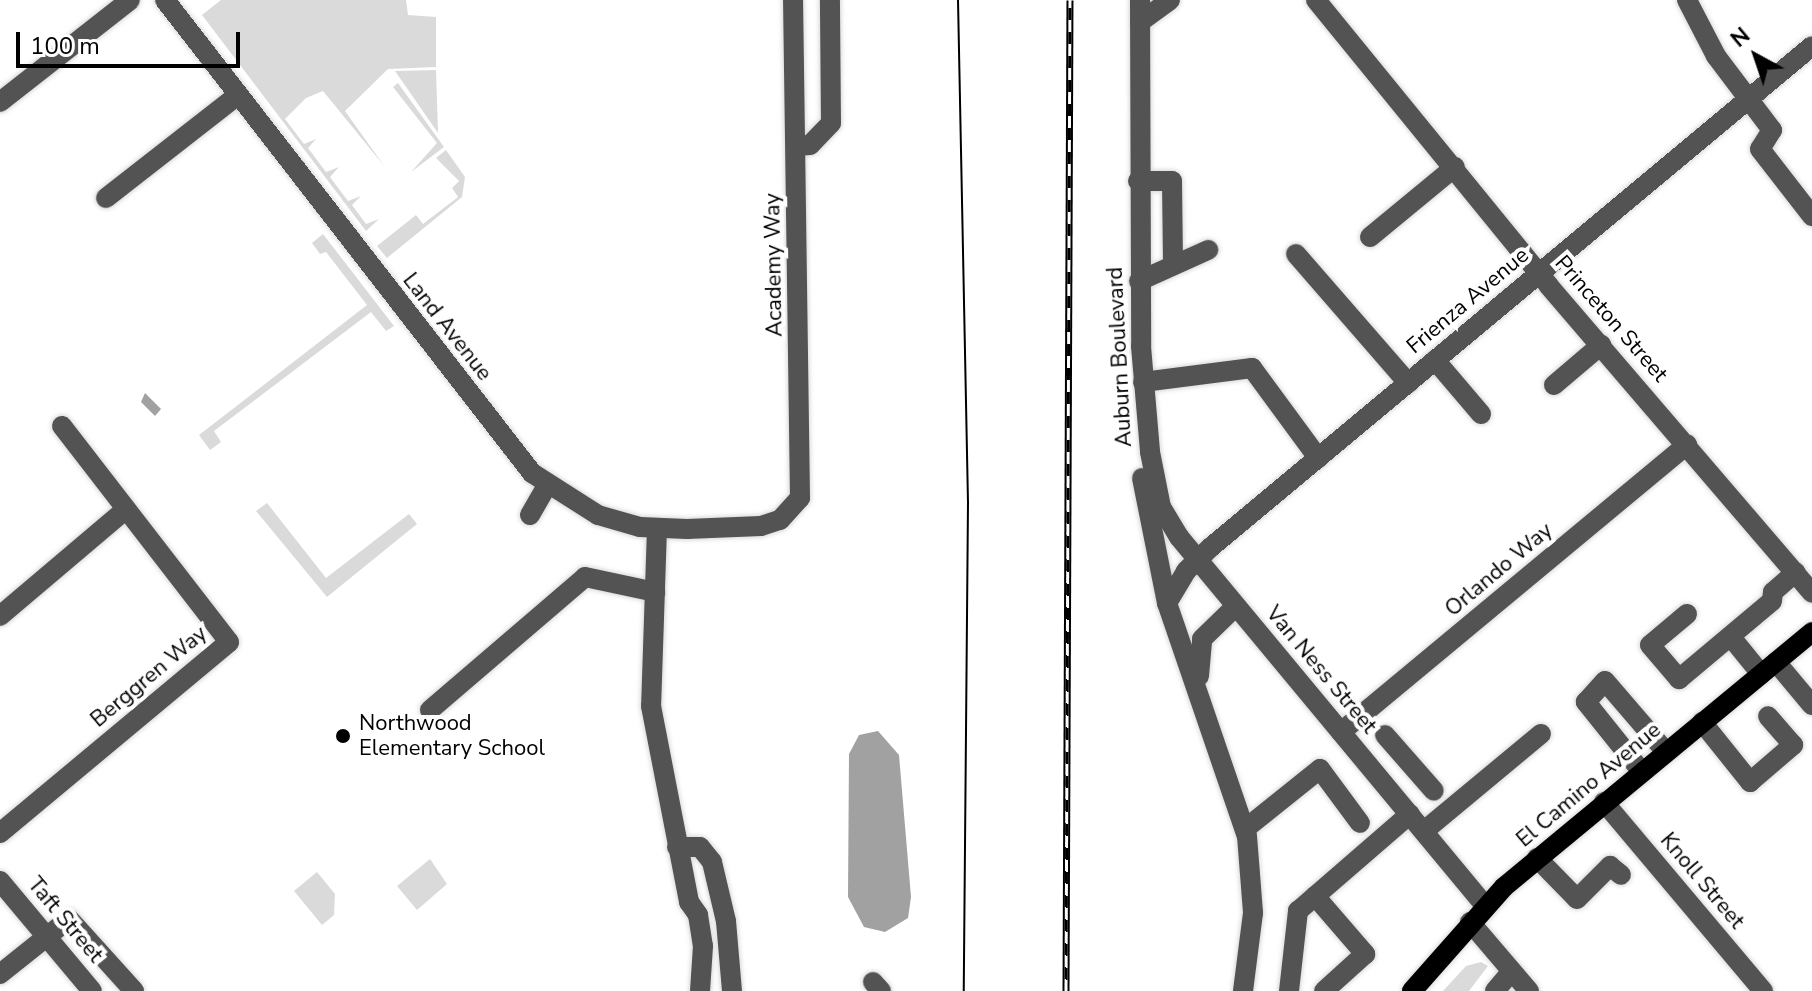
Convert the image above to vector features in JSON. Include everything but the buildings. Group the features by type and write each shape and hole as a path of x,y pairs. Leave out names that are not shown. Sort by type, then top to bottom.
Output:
{"main road":[{"name":"El Camino Avenue","path":"1412,991 1485,905 1537,858 1812,632"}],"street":[{"path":"0,102 130,0"},
{"name":"Land Avenue","path":"165,0 508,445 547,485 598,515 657,528 761,526 780,520"},
{"name":"Academy Way","path":"780,520 800,498 793,0"},
{"path":"796,146 810,145 831,123 830,0"},
{"name":"Auburn Boulevard","path":"1140,0 1139,281 1143,382 1150,452 1141,475 1167,603 1204,700 1245,829 1253,913 1243,991"},
{"path":"1140,22 1170,0"},
{"name":"Princeton Street","path":"1316,0 1539,273 1812,593"},
{"path":"1687,0 1716,56 1772,130 1760,149 1812,216"},
{"name":"Frienza Avenue","path":"1167,603 1197,560 1812,46"},
{"path":"106,198 238,95"},
{"path":"1370,237 1455,167"},
{"path":"1138,181 1172,181 1173,265"},
{"path":"1139,281 1208,250"},
{"path":"1296,254 1408,383"},
{"path":"1554,385 1601,345"},
{"path":"1435,360 1481,414"},
{"path":"1143,382 1252,368 1318,458"},
{"name":"Berggren Way","path":"0,833 229,642 62,426"},
{"name":"Orlando Way","path":"1341,732 1687,445"},
{"name":"Van Ness Street","path":"1150,452 1165,517 1197,560 1485,905"},
{"path":"530,515 547,485"},
{"path":"0,616 126,509"},
{"path":"657,528 651,706 677,847 703,946 700,991"},
{"path":"1687,614 1650,645 1679,679 1772,601 1773,592 1796,572"},
{"path":"430,710 585,577 655,592"},
{"name":"Auburn Boulevard","path":"1204,700 1199,646 1206,632 1236,606"},
{"path":"1731,637 1810,699"},
{"path":"1642,772 1586,697 1609,681 1666,752"},
{"path":"1702,722 1750,782 1793,745 1768,716"},
{"path":"1424,831 1541,734"},
{"path":"1385,735 1434,791"},
{"path":"1384,783 1409,761"},
{"path":"1245,829 1320,769 1360,823"},
{"name":"Knoll Street","path":"1604,802 1763,991"},
{"path":"1289,991 1298,911 1410,814"},
{"path":"677,847 700,847 712,862 726,921 732,991"},
{"path":"1537,858 1577,899 1610,866 1621,875"},
{"name":"Taft Street","path":"0,881 92,991"},
{"path":"1315,896 1365,954 1324,991"},
{"path":"0,974 69,919 78,924 134,991"},
{"path":"1470,922 1529,991"},
{"path":"1495,991 1512,971"}],"shaded area":[{"path":"221,0 406,0 408,15 436,17 436,67 388,69 345,111 385,167 323,91 306,98 285,119 304,144 316,139 308,148 326,172 339,167 330,177 348,201 361,196 352,205 366,224 379,219 366,231 202,15"},
{"path":"436,70 438,133 395,71"},
{"path":"398,83 444,147 411,172 437,143 393,87"},
{"path":"446,150 465,177 462,197 387,258 377,246 416,215 423,224 458,197 452,188 459,181 436,158"},
{"path":"323,234 394,326 386,331 371,312 214,431 221,442 210,450 199,435 367,305 326,252 320,254 312,243"},
{"path":"145,393 161,409 155,416 141,402"},
{"path":"267,503 326,578 409,514 417,524 327,597 256,511"},
{"path":"878,731 899,755 911,897 908,918 885,932 864,927 848,897 849,754 859,735"},
{"path":"430,859 447,884 417,910 397,886"},
{"path":"317,872 335,894 334,915 322,925 294,891"},
{"path":"1481,962 1488,966 1469,991 1443,991 1466,966"}],"tram line":[{"path":"958,0 968,502 964,991"}],"railway":[{"path":"1066,991 1070,0"}],"place":[{"name":"Northwood Elementary School","path":"343,736"}]}
